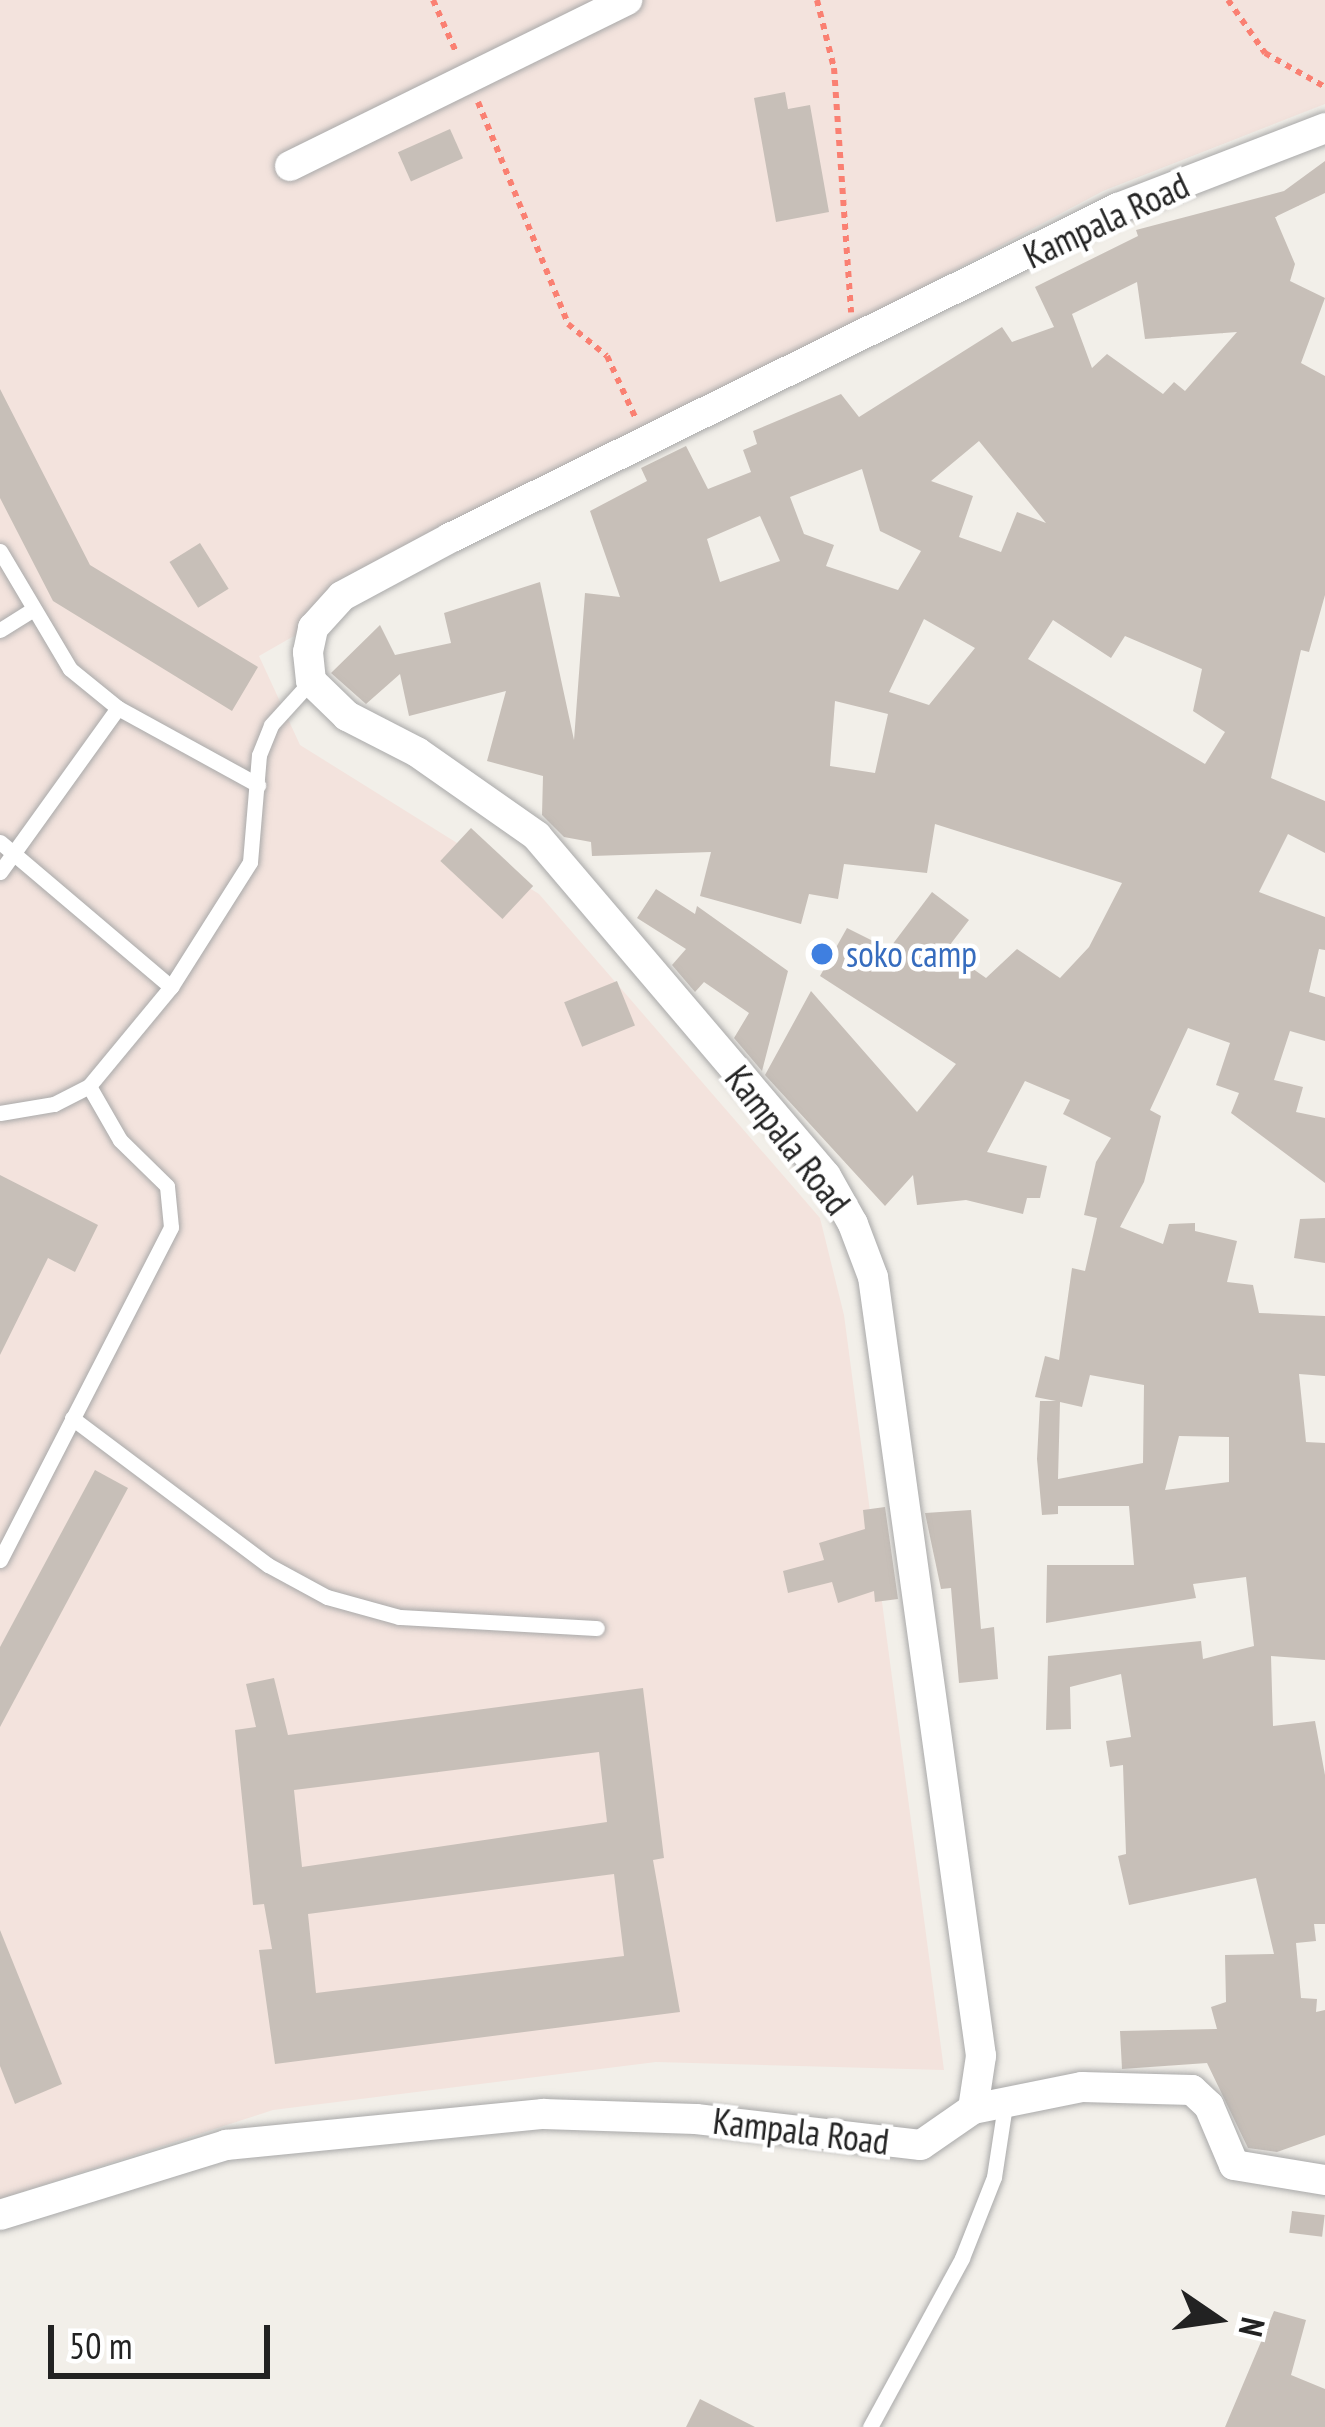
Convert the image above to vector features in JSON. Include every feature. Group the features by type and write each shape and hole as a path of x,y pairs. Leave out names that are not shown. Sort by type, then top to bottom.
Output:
{"street":[{"path":"290,166 627,0"},
{"name":"Kampala Road","path":"0,2215 226,2145 543,2114 696,2119 921,2145 973,2109 981,2056 873,1277 853,1224 826,1176 537,836 434,762 347,716 311,681 313,628 342,596 853,346 1118,208 1325,128"},
{"path":"973,2109 1082,2087 1192,2090 1209,2105 1234,2165 1325,2180"}],"lane":[{"path":"0,551 30,611 70,668 118,708 259,785"},
{"path":"0,630 30,611"},
{"path":"0,1113 54,1104 89,1086 171,987 250,862 271,725 311,681"},
{"path":"0,872 118,708"},
{"path":"0,842 171,987"},
{"path":"0,1560 162,1246 173,1208 167,1186 120,1140 89,1086"},
{"path":"72,1418 268,1565 327,1597 399,1617 597,1628"},
{"path":"870,2427 962,2258 994,2177 1005,2104"}],"path":[{"path":"433,0 568,325 607,356 648,446"},
{"path":"817,0 834,68 853,346"},
{"path":"1228,0 1265,53 1325,87"}],"shaded area":[{"path":"0,0 1325,0 1325,104 1103,191 632,443 259,656 300,745 539,894 820,1218 844,1315 944,2070 656,2062 273,2110 0,2199"}],"building":[{"path":"785,92 788,109 810,105 829,212 776,222 754,98"},
{"path":"450,129 463,158 411,181 398,152"},
{"path":"1325,161 1325,193 1275,217 1295,264 1290,281 1325,298 1301,363 1325,376 1325,595 1309,652 1301,650 1271,778 1325,801 1325,853 1288,834 1259,892 1325,917 1325,950 1319,949 1309,992 1325,997 1325,1041 1290,1031 1274,1080 1303,1087 1296,1112 1325,1118 1325,1183 1231,1113 1239,1093 1216,1085 1230,1043 1188,1028 1150,1110 1161,1116 1144,1182 1120,1227 1163,1244 1169,1224 1195,1223 1195,1231 1237,1241 1227,1282 1253,1285 1259,1313 1325,1316 1325,1376 1299,1374 1306,1442 1325,1443 1325,1660 1271,1656 1273,1726 1315,1721 1325,1775 1325,1924 1314,1924 1316,1941 1296,1943 1301,1998 1317,1999 1316,2012 1325,2010 1325,2135 1277,2152 1248,2148 1207,2063 1122,2069 1120,2031 1217,2029 1211,2007 1226,2002 1225,1955 1274,1954 1256,1878 1129,1905 1118,1856 1126,1854 1123,1765 1110,1767 1106,1741 1131,1737 1121,1674 1070,1687 1071,1729 1046,1730 1048,1656 1201,1641 1203,1659 1254,1646 1246,1577 1193,1584 1196,1598 1046,1623 1047,1565 1134,1565 1129,1506 1058,1506 1058,1514 1042,1515 1037,1459 1040,1401 1056,1401 1035,1397 1045,1356 1059,1360 1072,1268 1085,1271 1097,1218 1084,1215 1096,1162 1111,1138 1063,1114 1070,1100 1025,1081 987,1152 1047,1166 1040,1198 1027,1198 1023,1214 966,1200 917,1205 913,1175 885,1206 765,1075 811,991 917,1112 956,1064 820,976 847,928 889,949 932,892 969,920 946,950 986,978 1017,949 1060,978 1089,947 1122,883 935,824 927,873 844,864 838,899 809,894 801,924 700,896 711,852 592,856 591,842 564,837 542,815 543,776 487,761 506,691 409,716 400,674 366,704 331,673 380,625 395,655 451,643 444,613 540,582 574,740 585,593 620,597 590,511 647,481 641,468 686,446 708,489 751,472 743,450 757,444 753,431 841,394 859,417 1002,327 1012,342 1054,327 1035,287 1138,236 1136,230 1284,191","holes":["1137,282 1145,339 1237,332 1185,391 1174,382 1163,394 1107,354 1092,368 1072,314","979,441 1046,523 1017,512 1001,552 959,537 973,496 931,481","862,469 880,531 921,551 898,590 826,566 834,545 804,534 790,497","760,516 780,561 720,582 707,539","924,619 975,648 929,705 889,692","1053,620 1111,658 1125,636 1202,669 1193,711 1225,732 1205,764 1028,659","835,701 888,714 875,773 830,766","1090,1375 1144,1385 1143,1463 1058,1479 1060,1402 1082,1407","1179,1436 1229,1437 1229,1482 1165,1490"]},
{"path":"0,389 90,565 258,667 232,711 53,601 0,498"},
{"path":"200,543 229,589 198,608 169,562"},
{"path":"471,828 533,886 502,919 440,861"},
{"path":"656,889 695,914 697,906 788,971 762,1071 734,1038 749,1013 704,982 695,992 672,965 686,949 637,918"},
{"path":"617,981 635,1026 582,1047 564,1002"},
{"path":"0,1175 98,1225 75,1272 48,1258 0,1355"},
{"path":"1325,1218 1325,1263 1294,1258 1300,1219"},
{"path":"95,1470 128,1488 0,1727 0,1647"},
{"path":"885,1507 898,1599 875,1602 874,1591 838,1603 832,1582 788,1593 783,1571 824,1560 819,1543 865,1529 863,1510"},
{"path":"971,1510 981,1629 994,1627 998,1679 959,1683 951,1588 941,1589 925,1513"},
{"path":"274,1678 288,1735 643,1688 664,1858 653,1860 680,2012 275,2064 259,1950 272,1949 264,1904 253,1905 235,1730 256,1727 246,1684","holes":["599,1752 607,1822 302,1867 294,1790","614,1874 624,1956 316,1993 308,1914"]},
{"path":"0,1930 62,2084 15,2104 0,2066"},
{"path":"1292,2211 1325,2215 1322,2237 1289,2233"},
{"path":"1274,2311 1306,2320 1291,2375 1325,2389 1325,2427 1225,2427"},
{"path":"700,2399 755,2427 686,2427"}],"place":[{"name":"soko camp","path":"822,954"}]}
